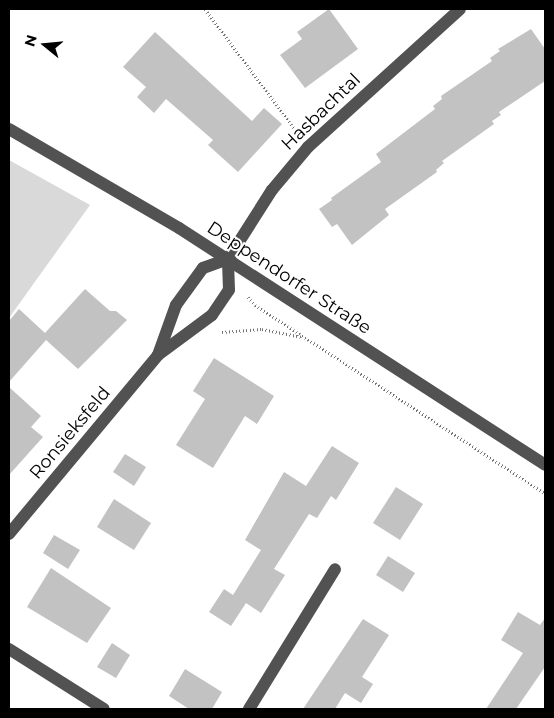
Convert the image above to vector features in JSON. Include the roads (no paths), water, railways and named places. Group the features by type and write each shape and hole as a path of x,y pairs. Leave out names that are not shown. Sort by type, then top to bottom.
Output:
{"street":[{"name":"Hasbachtal","path":"228,259 272,190 308,147 460,9"},
{"name":"Deppendorfer Straße","path":"9,129 228,259 545,465"},
{"name":"Ronsieksfeld","path":"9,534 158,355 212,315 229,290 228,259 203,268 176,305 158,355"},
{"path":"249,709 336,569"},
{"path":"9,649 104,709"}]}
